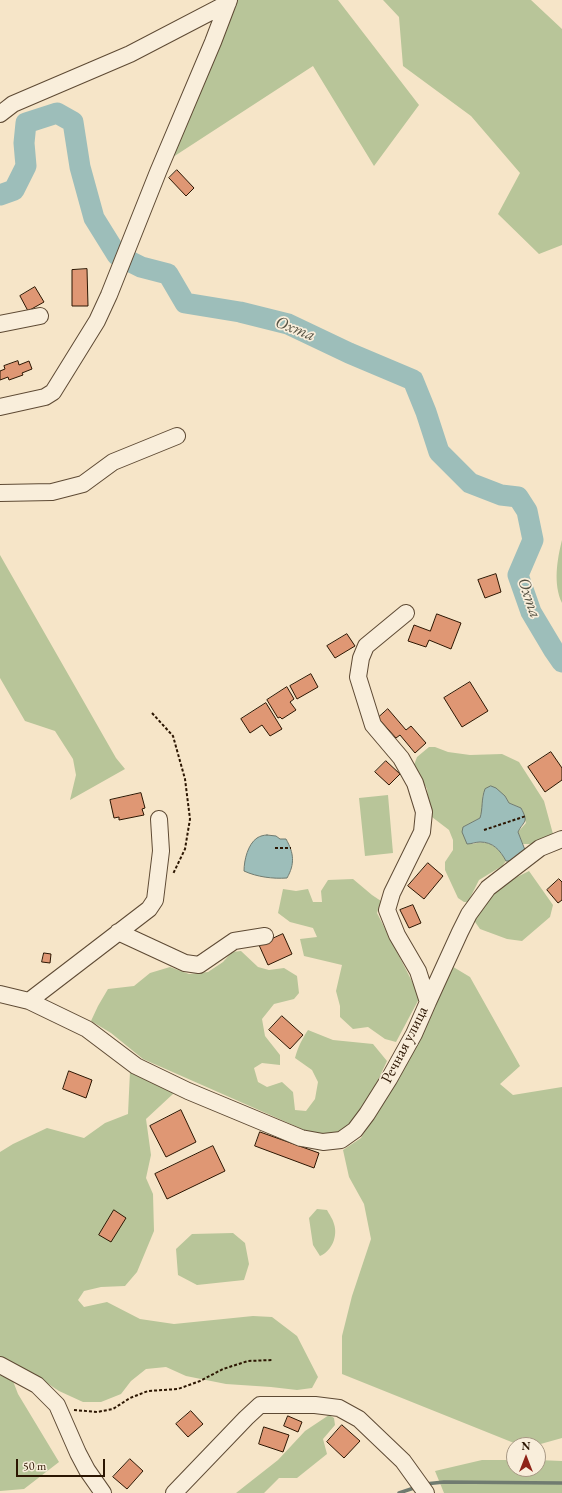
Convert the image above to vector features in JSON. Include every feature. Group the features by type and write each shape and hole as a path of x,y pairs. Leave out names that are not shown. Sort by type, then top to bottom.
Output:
{"street":[{"path":"0,114 13,104 130,54 228,2"},
{"path":"0,407 45,397 53,392 97,321 228,2"},
{"path":"0,324 40,316"},
{"path":"0,493 52,492 83,484 113,462 177,436"},
{"name":"Речная улица","path":"0,994 29,1001 87,1029 136,1066 188,1091 301,1138 323,1142 341,1140 355,1130 389,1079 414,1034 428,1002 418,971 397,935 387,910 392,893 422,832 424,812 415,783 401,758 373,725 358,677 361,658 366,646 406,613"},
{"path":"29,1001 118,932 149,910 155,900 161,851 159,819"},
{"path":"428,1002 469,914 488,888 540,848 562,839"},
{"path":"118,932 185,963 199,964 234,941 265,936"},
{"path":"0,1365 37,1385 57,1405 78,1453 87,1470 103,1493"},
{"path":"174,1493 260,1405 314,1405 339,1408 359,1419 403,1461 422,1487"}],"path":[{"path":"152,713 173,736 185,779 190,819 185,849 170,880"},
{"path":"484,830 526,816"},
{"path":"275,848 291,848"},
{"path":"57,1405 78,1411 97,1412 113,1408 130,1398 148,1391 178,1389 200,1381 223,1369 248,1361 272,1360"}],"green space":[{"path":"233,0 338,0 419,105 374,166 313,66 170,159"},
{"path":"383,0 531,0 562,29 562,245 539,254 498,214 520,173 471,116 403,66 399,17"},
{"path":"562,540 562,603 559,596 557,564"},
{"path":"0,555 116,758 125,769 70,800 76,775 73,759 55,731 25,721 0,678"},
{"path":"429,747 435,747 448,752 470,755 502,754 519,762 544,801 553,834 537,844 523,844 518,832 526,823 521,808 509,803 505,796 483,794 482,812 480,818 463,827 472,844 483,842 492,845 500,851 506,861 502,866 479,880 468,902 464,902 458,898 445,870 445,862 453,850 453,840 449,830 432,817 427,789 414,765 417,757"},
{"path":"388,795 393,853 365,856 359,798"},
{"path":"529,871 553,905 550,917 522,941 507,939 480,929 473,919 490,896 515,878"},
{"path":"353,879 381,901 377,913 420,997 396,1042 385,1039 368,1027 353,1029 340,1017 340,1006 336,991 342,965 304,956 300,939 317,937 313,928 290,922 278,913 283,889 296,891 308,889 313,902 322,902 321,891 328,880"},
{"path":"241,951 258,967 269,970 284,968 297,976 299,993 294,999 274,1004 262,1019 265,1036 280,1055 280,1065 262,1063 254,1068 258,1082 267,1087 282,1082 293,1092 295,1110 306,1111 315,1099 318,1082 312,1070 295,1058 300,1043 308,1030 333,1040 373,1044 387,1061 366,1104 359,1114 343,1130 333,1134 311,1133 143,1059 111,1033 91,1021 108,989 134,986 150,973 170,967 189,974 208,972 223,962 232,952"},
{"path":"450,965 470,977 520,1066 500,1084 513,1095 562,1087 562,1438 546,1442 546,1437 506,1437 506,1440 342,1374 342,1336 352,1296 371,1239 364,1204 349,1177 343,1150 361,1138 416,1042"},
{"path":"130,1071 174,1093 146,1119 151,1155 146,1178 153,1194 154,1231 137,1272 125,1286 101,1287 84,1291 78,1300 84,1307 107,1302 140,1319 174,1324 253,1316 272,1317 297,1336 318,1377 312,1388 297,1390 226,1384 186,1376 166,1367 146,1369 131,1381 121,1394 101,1402 83,1402 59,1391 38,1377 0,1358 0,1152 13,1144 47,1128 84,1138 105,1123 128,1114"},
{"path":"317,1209 327,1210 333,1220 335,1229 331,1247 320,1256 313,1245 309,1218"},
{"path":"233,1233 245,1243 249,1264 244,1280 197,1285 178,1275 176,1249 192,1234"},
{"path":"0,1375 13,1381 18,1394 59,1462 24,1489 0,1491"},
{"path":"329,1415 334,1418 335,1425 323,1439 327,1454 297,1478 279,1478 264,1493 236,1493 278,1460 305,1431"},
{"path":"482,1460 506,1460 506,1477 546,1477 546,1460 562,1461 562,1493 444,1493 435,1471"}],"water":[{"path":"491,786 496,788 505,796 509,803 521,808 525,816 525,821 518,832 525,850 511,861 506,861 499,850 489,843 480,842 467,844 462,832 463,827 480,818 485,789"},
{"path":"267,835 276,836 280,839 286,839 289,844 292,854 292,863 290,873 287,878 265,877 244,871 246,857 251,844 258,837"}],"building":[{"path":"177,170 194,188 186,196 169,178"},
{"path":"87,269 88,306 72,306 72,270"},
{"path":"35,287 44,302 28,311 20,296"},
{"path":"18,361 19,365 29,361 32,369 22,373 23,375 9,380 8,377 0,380 0,371 5,369 4,366"},
{"path":"496,574 501,592 485,598 478,580"},
{"path":"437,614 461,623 451,649 429,640 426,647 408,641 414,625 430,631"},
{"path":"347,634 355,646 335,658 327,646"},
{"path":"311,674 318,687 297,699 290,686"},
{"path":"470,682 488,711 462,727 444,698"},
{"path":"287,687 294,699 290,702 296,710 282,719 280,717 278,718 267,700"},
{"path":"266,703 282,729 270,736 262,725 250,733 241,719"},
{"path":"388,709 406,730 411,726 426,743 415,753 400,735 396,738 378,718"},
{"path":"551,752 562,768 562,780 545,792 528,767"},
{"path":"386,761 400,774 389,785 375,772"},
{"path":"141,793 145,808 142,809 144,815 119,820 119,817 114,818 110,800"},
{"path":"428,863 443,876 424,899 408,886"},
{"path":"559,879 562,882 562,900 558,903 547,890"},
{"path":"413,905 421,923 409,928 400,910"},
{"path":"283,934 292,954 268,965 259,945"},
{"path":"44,953 51,954 50,963 42,962"},
{"path":"282,1016 303,1035 290,1049 269,1030"},
{"path":"69,1071 92,1080 86,1098 63,1089"},
{"path":"181,1110 196,1142 166,1157 150,1126"},
{"path":"260,1132 319,1153 314,1168 255,1146"},
{"path":"213,1146 225,1171 167,1199 155,1174"},
{"path":"114,1210 126,1218 111,1242 99,1235"},
{"path":"191,1411 203,1424 188,1437 176,1424"},
{"path":"288,1416 302,1422 298,1432 284,1426"},
{"path":"342,1425 360,1441 344,1458 327,1442"},
{"path":"264,1427 289,1435 283,1452 259,1444"},
{"path":"130,1459 143,1471 127,1489 113,1477"}],"waterway":[{"name":"Охта","path":"0,195 14,190 26,166 24,143 26,123 57,113 73,122 80,167 94,218 117,255 141,267 168,274 185,303 240,312 288,324 349,353 413,380 426,412 439,452 470,483 501,495 518,497 527,511 533,540 518,575 531,612 562,662"},
{"path":"425,1484 444,1482 562,1483"},
{"path":"399,1493 417,1487"}]}
